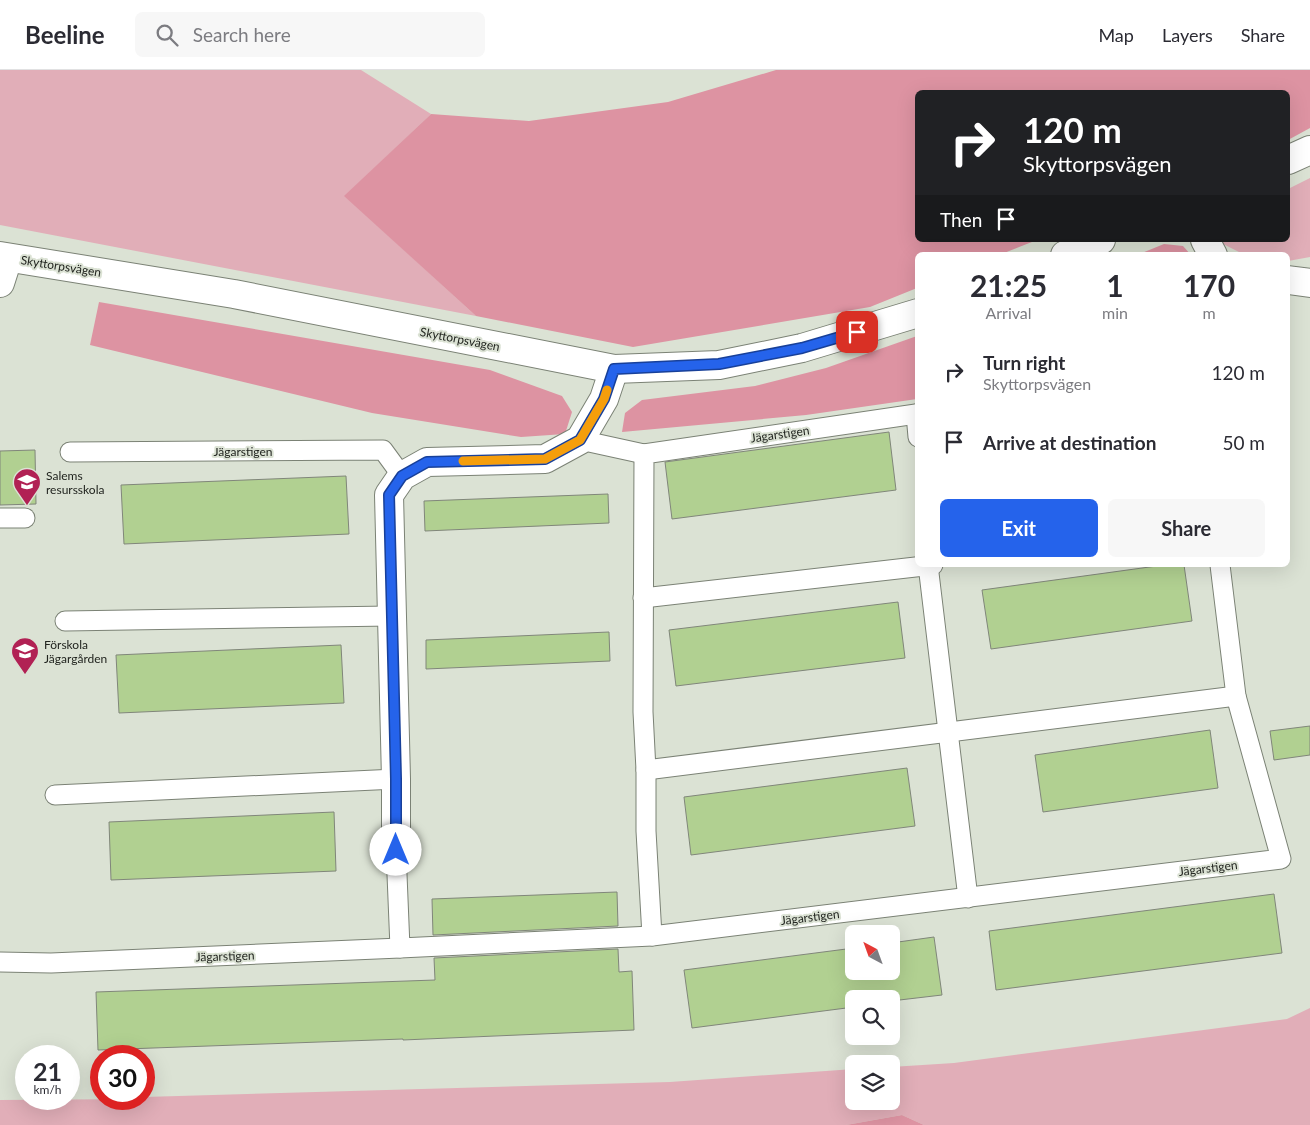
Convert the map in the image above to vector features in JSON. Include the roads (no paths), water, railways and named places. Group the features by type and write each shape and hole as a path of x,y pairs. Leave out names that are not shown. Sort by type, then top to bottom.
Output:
{"street":[{"path":"1290,159 1310,150"},
{"path":"1072,252 1096,242"},
{"name":"Skyttorpsvägen","path":"3,266 64,266 234,294 614,369 719,364 802,348 915,314"},
{"path":"1290,280 1310,283"},
{"path":"396,850 389,495 402,476 427,462 545,459 580,440 604,399 614,369"}],"lane":[{"name":"Jägarstigen","path":"580,440 644,454 915,414"},
{"name":"Jägarstigen","path":"70,452 383,450 402,476"},
{"path":"644,454 643,712 646,770 646,831 652,936"},
{"path":"0,518 25,518"},
{"path":"643,598 915,567"},
{"path":"928,567 968,898"},
{"name":"Jägarstigen","path":"0,962 51,963 652,936 1281,859 1236,696 1220,567"},
{"path":"65,621 391,616"},
{"path":"646,770 1236,696"},
{"path":"55,795 396,779"},
{"path":"396,850 400,948"}],"place":[{"name":"Salems resursskola","path":"27,506"},
{"name":"Förskola Jägargården","path":"25,675"}]}
